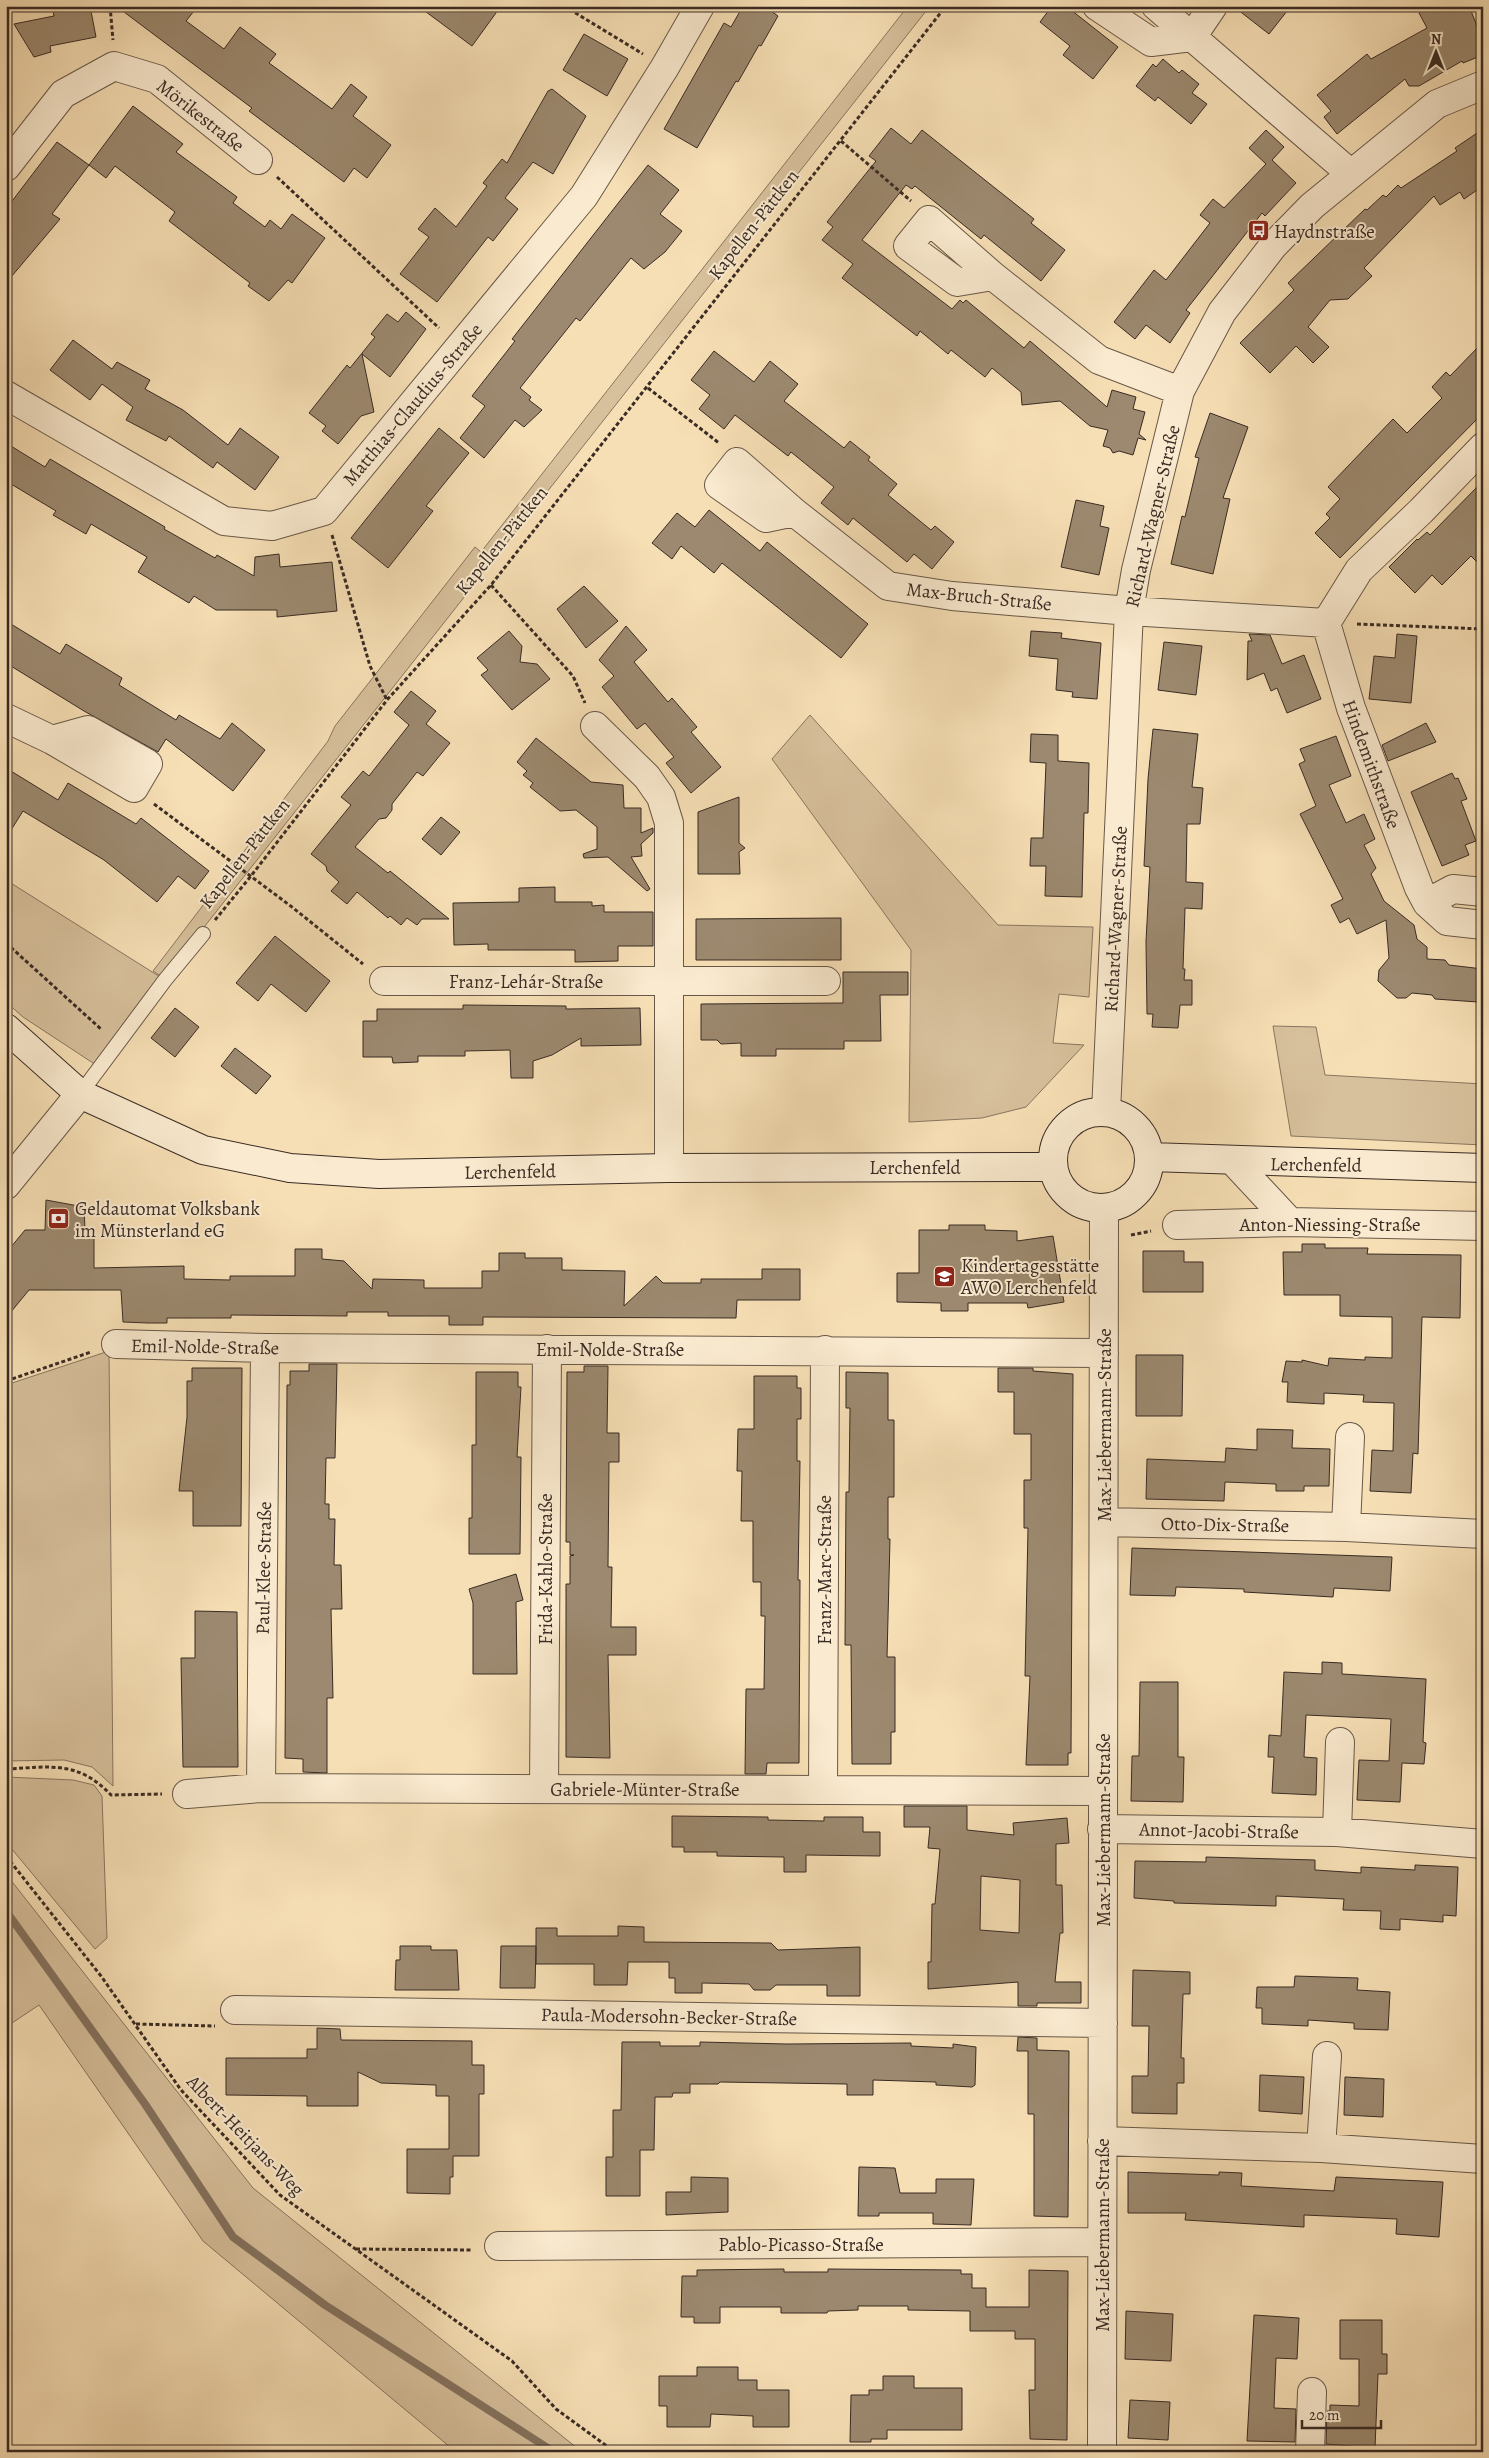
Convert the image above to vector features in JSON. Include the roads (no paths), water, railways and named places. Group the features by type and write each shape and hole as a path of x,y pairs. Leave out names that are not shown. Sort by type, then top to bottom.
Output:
{"street":[{"name":"Matthias-Claudius-Straße","path":"6,395 224,521 272,526 324,511 584,196 665,67 700,6"},
{"path":"1097,6 1151,42 1192,37 1213,6"},
{"path":"1156,6 1350,173"},
{"name":"Mörikestraße","path":"6,167 62,94 114,66 157,79 258,160"},
{"name":"Richard-Wagner-Straße","path":"1106,1112 1129,611 1136,570 1180,391 1222,312 1273,246 1312,206 1350,173 1437,104 1483,85"},
{"path":"929,220 993,276 1099,360 1180,391"},
{"path":"1129,611 1326,623 1359,570 1421,511 1483,447"},
{"name":"Max-Bruch-Straße","path":"737,462 794,512 888,586 952,596 1129,611"},
{"name":"Hindemithstraße","path":"1326,623 1351,708 1419,888 1427,903 1447,921 1483,925"},
{"path":"6,718 52,740 134,788"},
{"path":"595,726 647,777 661,797 669,823 669,1168"},
{"path":"1427,903 1453,889 1483,892"},
{"name":"Franz-Lehár-Straße","path":"384,981 826,982"},
{"name":"Lerchenfeld","path":"6,1028 80,1094 202,1150 290,1168 378,1174 669,1168 1053,1167"},
{"path":"6,1185 80,1094"},
{"path":"1106,1112 1123,1117 1136,1127 1146,1141 1150,1157 1148,1173 1142,1187 1132,1198 1119,1206 1104,1209 1086,1207 1070,1198 1058,1184 1053,1167 1054,1150 1060,1133 1073,1121 1089,1113 1106,1112"},
{"name":"Lerchenfeld","path":"1150,1157 1234,1162 1483,1168"},
{"path":"1234,1162 1290,1222"},
{"name":"Max-Liebermann-Straße","path":"1102,2452 1102,1829 1106,1241 1104,1209"},
{"name":"Anton-Niessing-Straße","path":"1176,1225 1290,1222 1483,1226"},
{"name":"Emil-Nolde-Straße","path":"116,1344 265,1348 825,1350 1104,1354"},
{"name":"Paul-Klee-Straße","path":"261,1788 265,1348"},
{"name":"Frida-Kahlo-Straße","path":"544,1789 547,1349"},
{"name":"Franz-Marc-Straße","path":"823,1789 825,1350"},
{"path":"1346,1527 1350,1437"},
{"name":"Otto-Dix-Straße","path":"1104,1522 1346,1527 1483,1534"},
{"path":"1337,1832 1340,1742"},
{"name":"Gabriele-Münter-Straße","path":"187,1794 261,1788 1103,1791"},
{"name":"Annot-Jacobi-Straße","path":"1102,1829 1337,1832 1483,1844"},
{"name":"Paula-Modersohn-Becker-Straße","path":"234,2010 1103,2023"},
{"path":"1321,2148 1327,2056"},
{"path":"1102,2141 1321,2148 1483,2159"},
{"name":"Pablo-Picasso-Straße","path":"499,2246 1102,2242"},
{"path":"1310,2452 1312,2392"}],"lane":[{"name":"Kapellen-Pättken","path":"80,1094 116,1044 203,934"}],"waterway":[{"path":"6,1911 145,2104 233,2237 325,2305 554,2452"}],"place":[{"name":"Haydnstraße","path":"1258,231"},
{"name":"Geldautomat Volksbank im Münsterland eG","path":"59,1219"},
{"name":"Kindertagesstätte AWO Lerchenfeld","path":"945,1276"}]}
